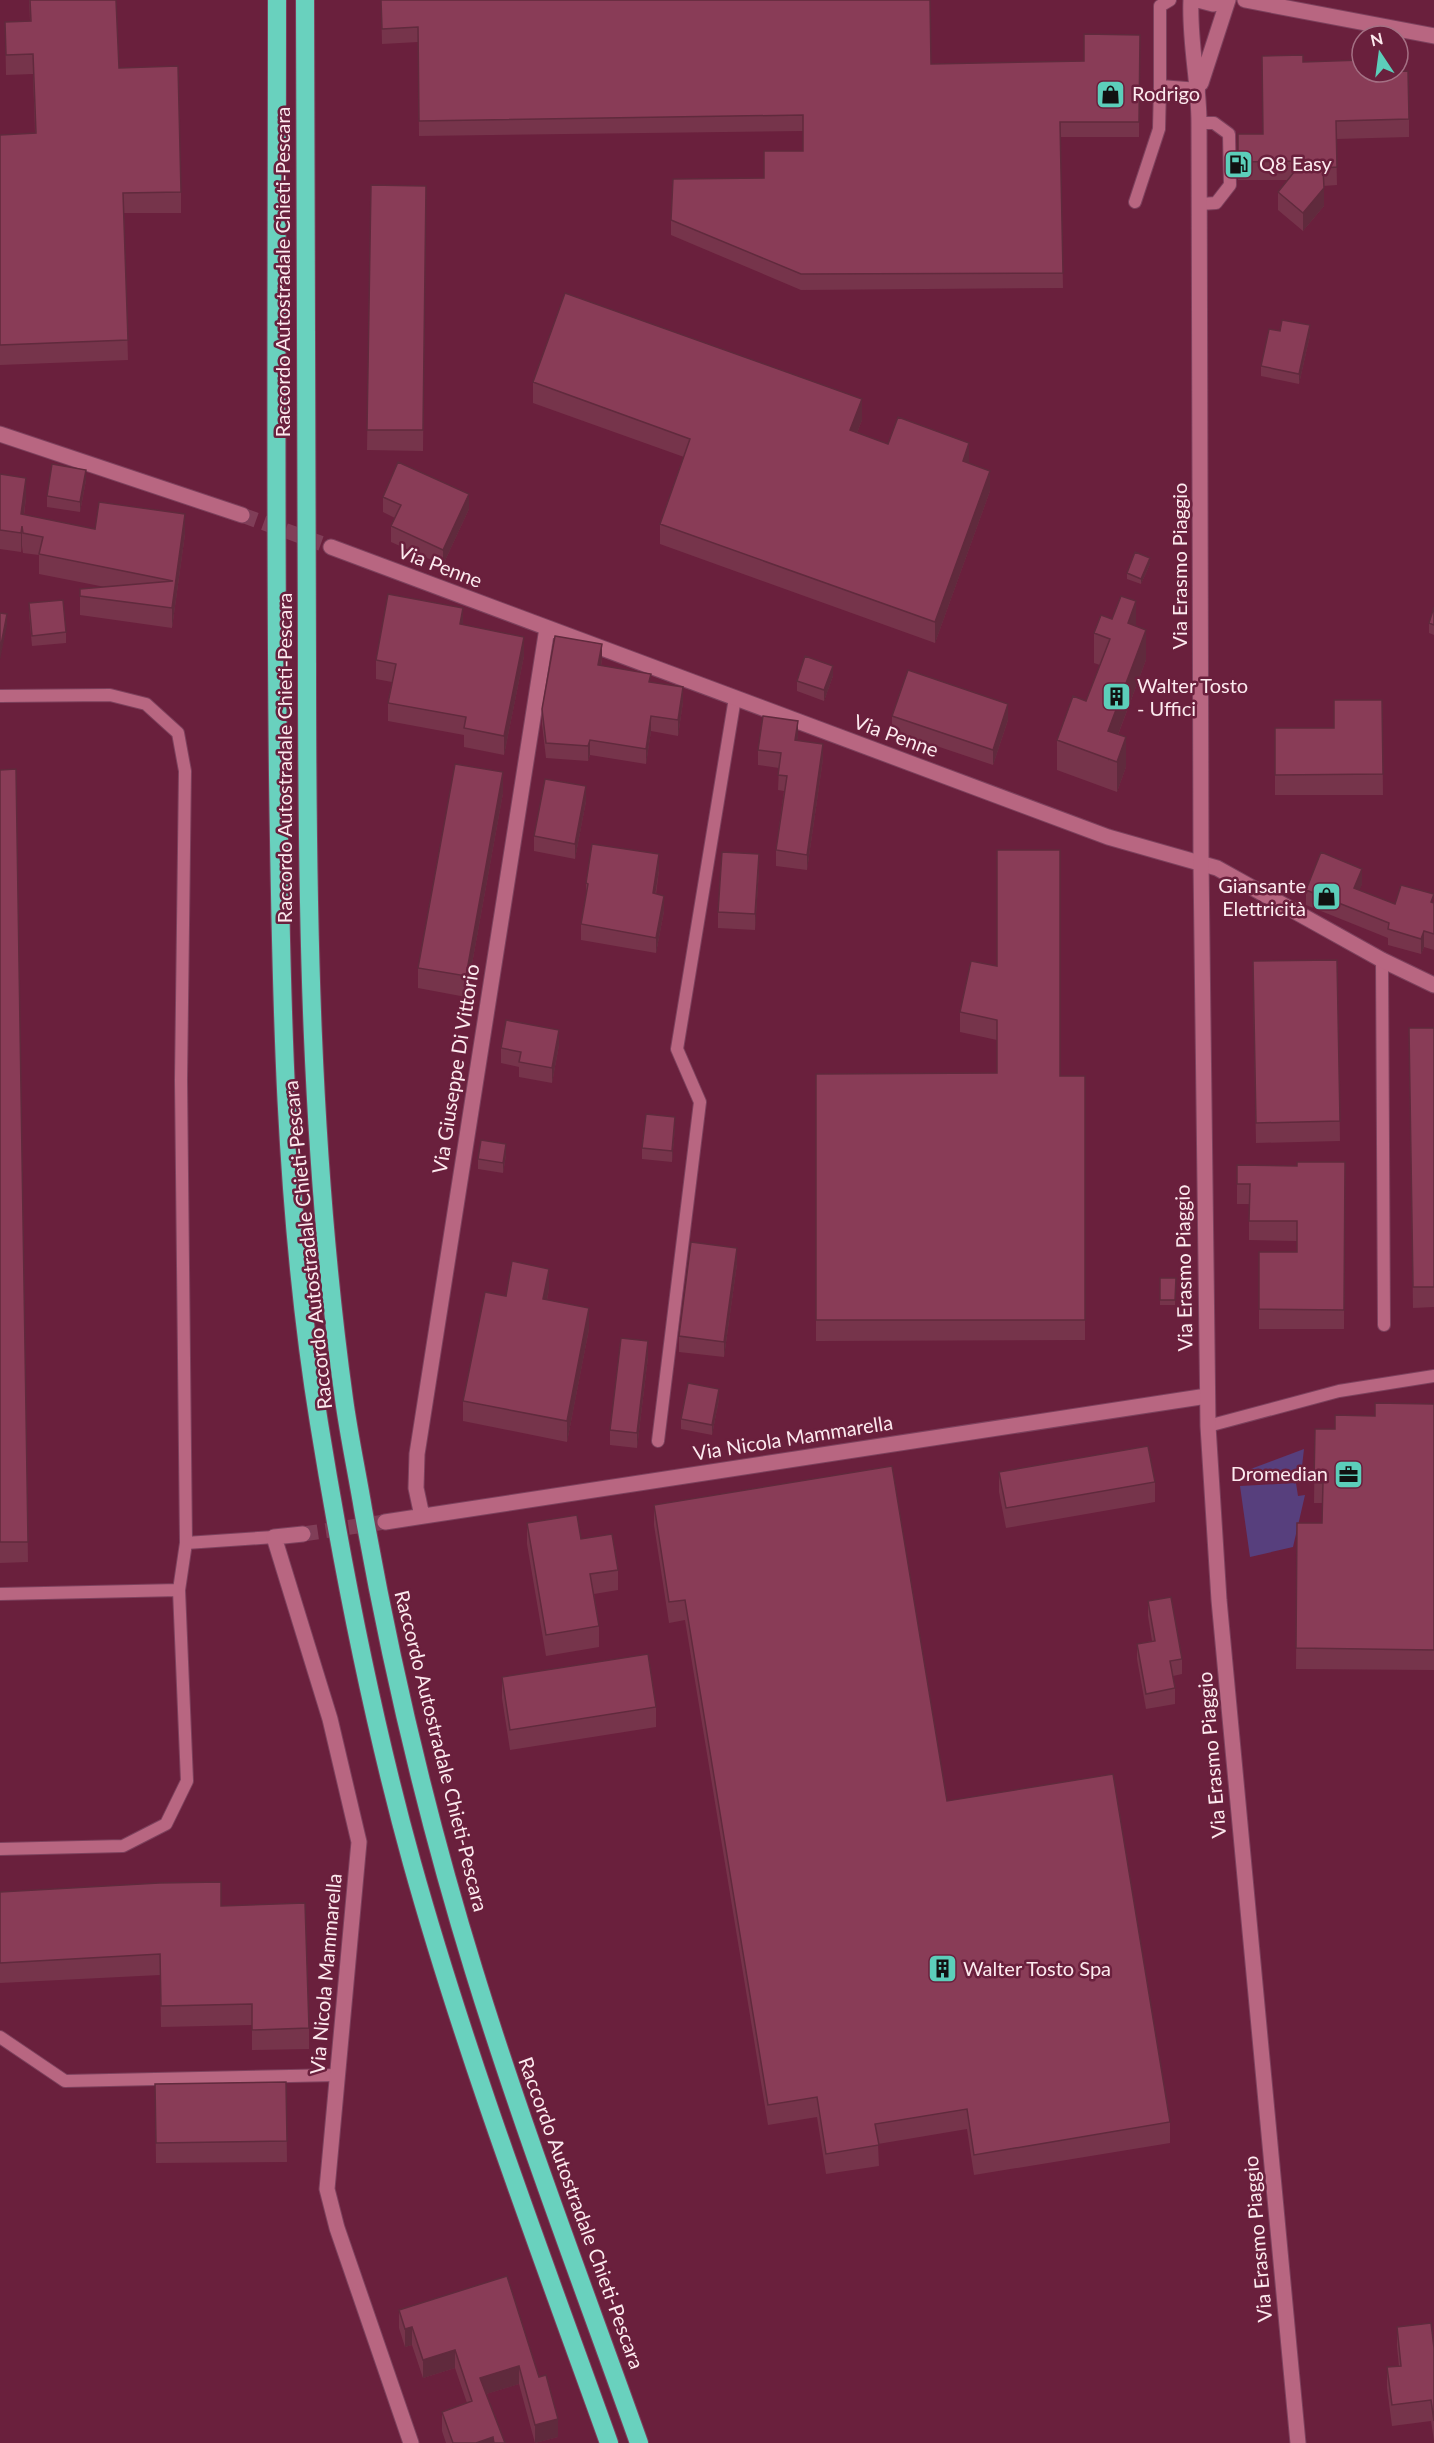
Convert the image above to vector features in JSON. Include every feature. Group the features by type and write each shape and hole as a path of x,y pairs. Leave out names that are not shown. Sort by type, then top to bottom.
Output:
{"highway":[{"name":"Raccordo Autostradale Chieti-Pescara","path":"277,0 278,732 283,1042 299,1257 318,1418 370,1693 411,1859 484,2094 609,2443"},
{"name":"Raccordo Autostradale Chieti-Pescara","path":"305,0 308,864 311,1035 326,1243 345,1403 381,1608 437,1843 474,1972 510,2082 639,2443"}],"street":[{"name":"Via Erasmo Piaggio","path":"1191,0 1190,16 1199,89 1201,862 1208,1426 1219,1600 1298,2443"},
{"path":"1198,0 1212,4 1227,0"},
{"name":"Via Erasmo Piaggio","path":"1199,89 1227,0"},
{"path":"1245,0 1434,36"},
{"path":"1300,0 1326,15"},
{"path":"0,434 242,515"},
{"name":"Via Penne","path":"331,547 1108,837 1217,868 1382,960 1434,985"},
{"name":"Via Giuseppe Di Vittorio","path":"422,1516 416,1488 417,1454 547,628"},
{"name":"Via Nicola Mammarella","path":"385,1522 1207,1396"},
{"path":"274,1537 303,1534"},
{"name":"Via Nicola Mammarella","path":"274,1537 330,1719 359,1842 327,2189 337,2228 411,2443"}],"lane":[{"path":"1135,202 1159,129 1160,6 1170,0"},
{"path":"1160,86 1199,89"},
{"path":"1199,123 1214,123 1228,134 1230,185 1216,203 1200,204"},
{"path":"0,696 110,695 146,704 178,733 185,771 181,1080 186,1543 179,1590 187,1781 166,1824 123,1846 0,1849"},
{"path":"658,1441 700,1102 677,1049 735,698"},
{"path":"1382,960 1384,1325"},
{"path":"1208,1426 1339,1391 1434,1377"},
{"path":"186,1543 274,1537"},
{"path":"0,1594 179,1590"},
{"path":"0,2037 65,2081 338,2075"}],"shaded area":[{"path":"1304,1449 1301,1475 1250,1476 1248,1470"},
{"path":"1296,1483 1298,1496 1305,1495 1293,1547 1250,1557 1240,1486"}],"building":[{"path":"30,0 116,0 119,68 178,66 181,192 123,193 128,340 0,345 0,135 36,133 33,54 6,55 5,22 31,21"},
{"path":"381,0 930,0 931,64 1084,61 1084,34 1140,35 1139,122 1060,122 1063,273 801,274 671,220 673,179 764,178 764,151 803,151 803,115 419,121 418,27 382,29"},
{"path":"1303,55 1303,62 1350,60 1350,84 1408,84 1409,119 1336,121 1337,167 1323,168 1324,188 1303,213 1278,192 1303,161 1238,162 1238,134 1263,134 1262,56"},
{"path":"371,185 426,186 423,430 367,430"},
{"path":"565,293 862,399 850,430 888,444 898,417 969,443 963,461 990,471 935,622 660,524 690,439 533,382"},
{"path":"1282,320 1310,325 1299,374 1261,366 1269,329 1280,331"},
{"path":"398,462 469,494 443,550 391,526 401,505 383,497"},
{"path":"52,464 86,470 80,502 47,496"},
{"path":"0,474 26,478 21,514 95,529 99,502 185,514 172,608 80,596 80,589 173,581 39,554 43,537 23,533 22,526 21,533 0,530"},
{"path":"1135,552 1150,558 1141,579 1127,573"},
{"path":"388,594 463,608 460,624 524,637 504,736 464,728 466,717 388,703 396,664 376,660"},
{"path":"1121,596 1136,601 1128,623 1146,630 1108,731 1126,737 1117,762 1057,740 1073,696 1086,701 1110,639 1094,633 1101,615 1112,619"},
{"path":"63,600 66,632 32,636 29,603"},
{"path":"1434,607 1434,625 1429,623"},
{"path":"0,613 7,614 0,650"},
{"path":"555,636 602,644 598,665 651,674 649,682 683,687 678,720 651,716 646,749 590,740 588,746 546,743 542,709"},
{"path":"805,656 833,666 824,690 797,681"},
{"path":"908,670 1008,704 993,750 892,716"},
{"path":"1334,700 1382,700 1383,774 1275,775 1275,728 1334,728"},
{"path":"763,716 798,721 795,740 823,744 807,855 776,850 787,776 778,775 781,753 758,750"},
{"path":"455,764 503,772 466,976 418,968"},
{"path":"16,769 28,1542 0,1542 0,770"},
{"path":"545,779 586,786 575,844 534,836"},
{"path":"592,844 659,854 653,893 664,896 656,938 581,924"},
{"path":"997,850 1060,850 1060,1076 1085,1076 1085,1320 816,1320 816,1074 997,1073 997,1020 960,1012 971,961 997,966"},
{"path":"722,852 759,854 755,914 718,912"},
{"path":"1321,852 1362,869 1354,888 1395,904 1401,885 1434,894 1431,902 1434,903 1434,934 1424,931 1421,939 1388,929 1389,923 1306,890"},
{"path":"1337,960 1340,1121 1256,1123 1253,961"},
{"path":"506,1020 559,1030 552,1068 519,1062 521,1052 501,1048"},
{"path":"1409,1028 1434,1028 1434,1287 1413,1287"},
{"path":"646,1114 675,1117 672,1151 642,1148"},
{"path":"481,1140 506,1144 503,1163 478,1159"},
{"path":"1297,1162 1345,1162 1344,1310 1259,1309 1259,1252 1297,1252 1297,1221 1249,1221 1250,1184 1237,1184 1237,1165 1297,1166"},
{"path":"691,1242 737,1248 724,1342 679,1336"},
{"path":"512,1261 549,1269 543,1299 589,1308 567,1421 463,1401 485,1292 506,1296"},
{"path":"1160,1278 1176,1278 1175,1300 1160,1300"},
{"path":"621,1338 648,1341 637,1433 610,1430"},
{"path":"688,1383 719,1389 712,1425 681,1419"},
{"path":"1375,1403 1434,1404 1434,1650 1296,1648 1297,1523 1322,1523 1323,1483 1314,1482 1315,1429 1335,1429 1335,1415 1375,1416"},
{"path":"1148,1446 1155,1482 1006,1508 999,1472"},
{"name":"Walter Tosto Spa","path":"892,1466 947,1801 1113,1774 1170,2122 974,2155 967,2109 875,2124 879,2145 826,2154 817,2097 768,2105 685,1600 669,1602 654,1505"},
{"path":"577,1515 581,1539 612,1534 618,1570 590,1574 599,1626 546,1635 527,1523"},
{"path":"1171,1597 1182,1659 1170,1661 1175,1688 1146,1694 1137,1644 1155,1641 1148,1601"},
{"path":"648,1654 656,1707 510,1730 502,1677"},
{"path":"221,1882 221,1906 305,1903 309,2028 252,2030 252,2004 161,2006 160,1954 0,1963 0,1892 159,1883"},
{"path":"286,2082 287,2141 156,2143 155,2084"},
{"path":"507,2276 539,2377 546,2375 558,2419 535,2425 519,2366 480,2378 505,2443 494,2443 493,2437 476,2443 453,2443 442,2412 472,2401 455,2350 423,2360 412,2327 405,2329 399,2310"},
{"path":"1431,2323 1434,2348 1434,2421 1431,2400 1392,2405 1387,2367 1401,2366 1397,2327"}],"tunnel":[{"path":"242,515 331,547"},
{"path":"303,1534 385,1522"}],"place":[{"name":"Rodrigo","path":"1111,94"},
{"name":"Q8 Easy","path":"1238,164"},
{"name":"Walter Tosto - Uffici","path":"1116,697"},
{"name":"Giansante Elettricità","path":"1327,897"},
{"name":"Dromedian","path":"1349,1474"},
{"name":"Walter Tosto Spa","path":"942,1969"}]}
